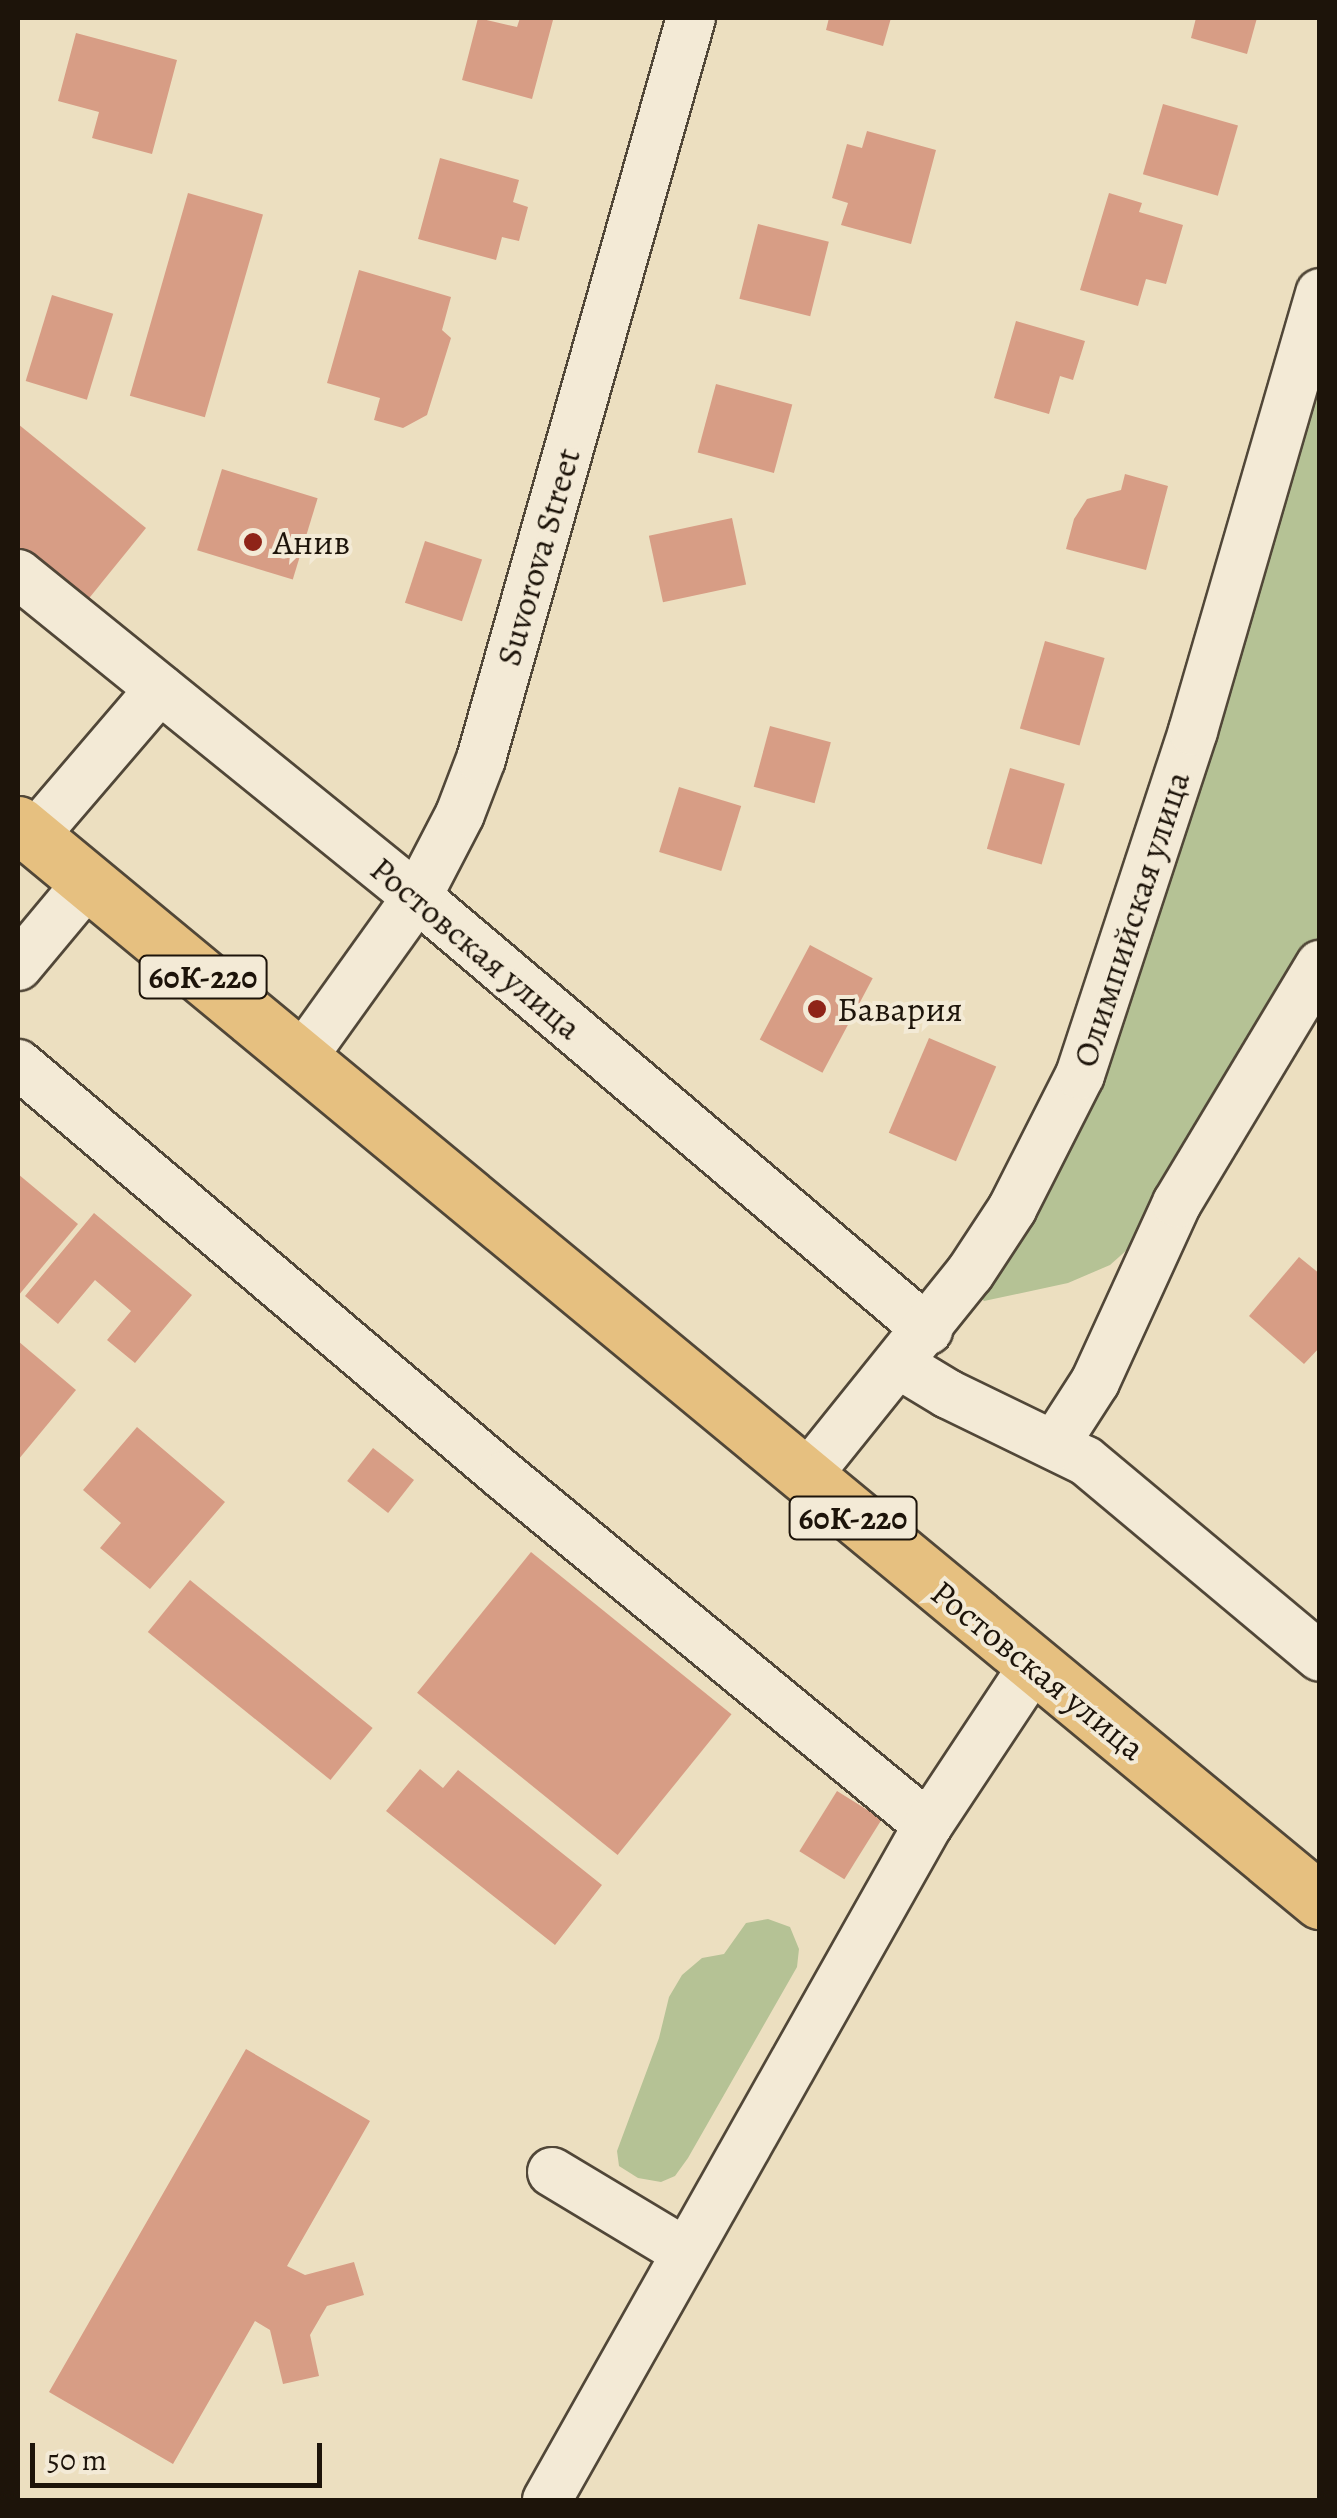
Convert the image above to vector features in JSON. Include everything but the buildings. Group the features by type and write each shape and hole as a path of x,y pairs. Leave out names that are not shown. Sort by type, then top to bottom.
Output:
{"main road":[{"name":"60К-220","path":"25,830 300,1058"},
{"name":"Ростовская улица","path":"300,1058 1320,1901"}],"street":[{"name":"Suvorova Street","path":"300,1058 418,897 460,814 480,758 690,18"},
{"name":"Олимпийская улица","path":"805,1478 914,1348 1012,1209 1080,1075 1193,731 1320,293"},
{"name":"Ростовская улица","path":"18,574 418,897 914,1348 948,1394 1056,1444 1114,1483 1320,1657"},
{"path":"25,830 160,689"},
{"path":"18,966 88,882"},
{"path":"1056,1444 1095,1382 1176,1203 1320,965"},
{"path":"18,1064 504,1476 928,1824"},
{"path":"547,2500 928,1824 1034,1665"},
{"path":"552,2172 684,2252"}],"green space":[{"path":"1319,350 1319,937 1128,1249 1110,1265 1068,1283 984,1301 974,1290 1013,1223"},
{"path":"768,1919 790,1927 799,1949 797,1967 675,2176 661,2182 638,2178 619,2166 617,2151 659,2038 669,1997 682,1975 702,1958 724,1954 746,1923"}],"place":[{"name":"Анив","path":"253,542"},
{"name":"Бавария","path":"817,1009"}]}
